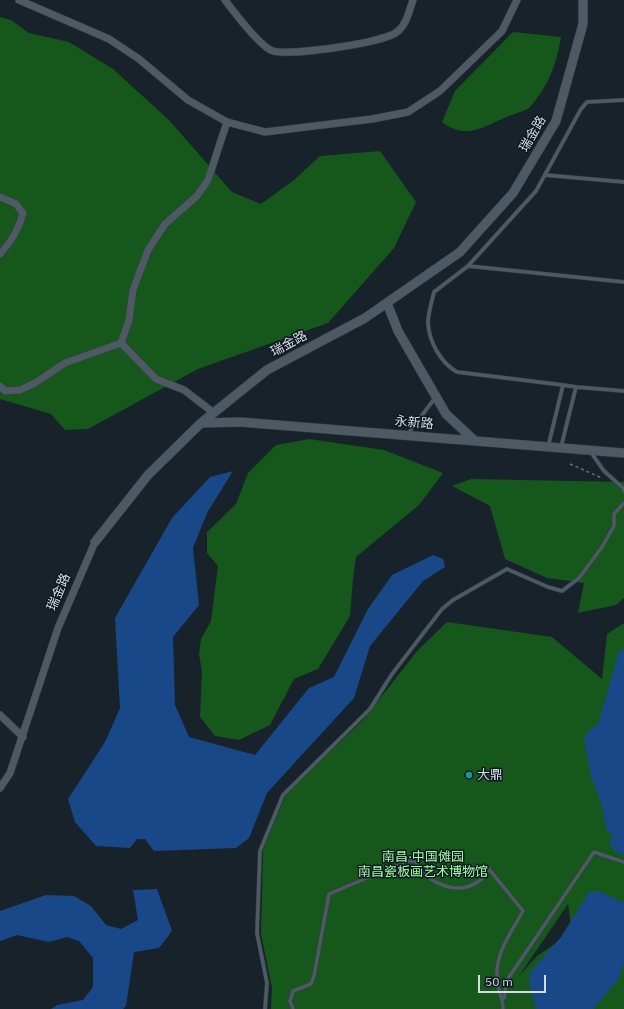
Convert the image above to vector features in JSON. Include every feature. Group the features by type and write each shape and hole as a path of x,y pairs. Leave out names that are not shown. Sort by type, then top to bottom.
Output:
{"street":[{"path":"19,0 109,39 139,59 188,100 227,122 265,132 372,119 408,112 440,91 502,30 517,0"},
{"path":"225,0 248,30 272,51 288,52 368,43 396,33 405,23 413,0"},
{"name":"瑞金路","path":"0,788 10,773 58,628 95,542 148,475 201,423 267,370 365,318 460,252 513,193 556,121 583,24 583,0"},
{"path":"121,343 129,320 133,290 148,250 165,224 197,196 208,180 227,122"},
{"path":"0,197 16,204 23,213 20,224 11,242 0,254"},
{"path":"387,303 398,331 446,414 475,441"},
{"path":"0,386 5,391 20,390 35,383 65,363 121,343"},
{"path":"121,343 156,379 184,390 214,413"},
{"name":"永新路","path":"201,423 240,422 624,453"},
{"path":"0,715 23,736"}],"lane":[{"path":"624,100 587,102 581,109 536,191 468,266 434,292 428,323 433,345 440,357 449,368 457,372 576,387 624,391"},
{"path":"545,175 624,182"},
{"path":"468,266 624,282"},
{"path":"548,447 563,385"},
{"path":"560,448 576,387"},
{"path":"407,436 436,397"},
{"path":"590,450 604,471 623,488 624,491"},
{"path":"265,1009 266,983 258,933 260,851 282,795 370,709 392,674 442,609 453,600 507,569 548,587 562,590 579,578 602,547 614,526 614,514 624,503"},
{"path":"503,1009 503,999 508,980 594,852 624,862"},
{"path":"293,1009 290,1002 293,992 311,984 314,976 329,894 407,861 415,861 420,870 432,880 450,887 466,888 480,881 489,869 523,910 500,951 497,981 503,999"}],"path":[{"path":"570,464 603,479"}],"green space":[{"path":"0,17 11,20 29,33 69,42 113,69 169,120 232,192 261,204 294,180 320,156 380,151 416,202 394,248 328,323 198,369 88,429 65,430 51,414 0,399"},
{"path":"513,32 561,37 557,56 548,81 538,98 529,108 524,111 476,130 468,131 451,128 442,122 455,91"},
{"path":"309,439 384,450 443,473 419,505 356,557 350,616 318,669 294,679 270,725 239,740 215,736 200,717 202,671 199,654 201,639 211,621 218,566 207,553 207,532 236,504 248,473 276,445"},
{"path":"471,479 624,482 624,598 616,605 578,613 584,583 547,578 505,559 490,506 452,486"},
{"name":"南昌·中国傩园 南昌瓷板画艺术博物馆","path":"447,622 552,637 602,679 607,634 624,623 624,1009 271,1009 272,988 261,934 263,850 286,794 362,721 418,650","holes":["568,904 572,932 537,956 519,976"]}],"water":[{"path":"233,471 207,513 193,548 199,605 173,637 175,705 189,737 255,755 309,688 334,677 368,609 392,575 433,555 443,559 445,567 423,581 370,646 354,698 267,793 249,838 236,848 154,851 145,839 137,839 130,848 96,846 75,822 68,799 105,742 120,708 115,618 172,518 210,477"},
{"path":"624,650 624,855 615,852 609,843 613,835 611,832 607,834 602,805 591,776 584,740 588,731 598,724 619,651"},
{"path":"157,889 172,931 159,948 134,952 126,1006 123,1009 51,1009 57,1005 83,1000 93,987 93,958 79,941 67,937 49,942 17,935 0,941 0,911 46,895 74,896 91,906 106,925 121,929 138,920 133,890"},
{"path":"600,891 624,903 624,963 618,980 593,1009 536,1009 529,982 531,971 561,937 589,892"}],"place":[{"name":"大鼎","path":"469,775"}]}
